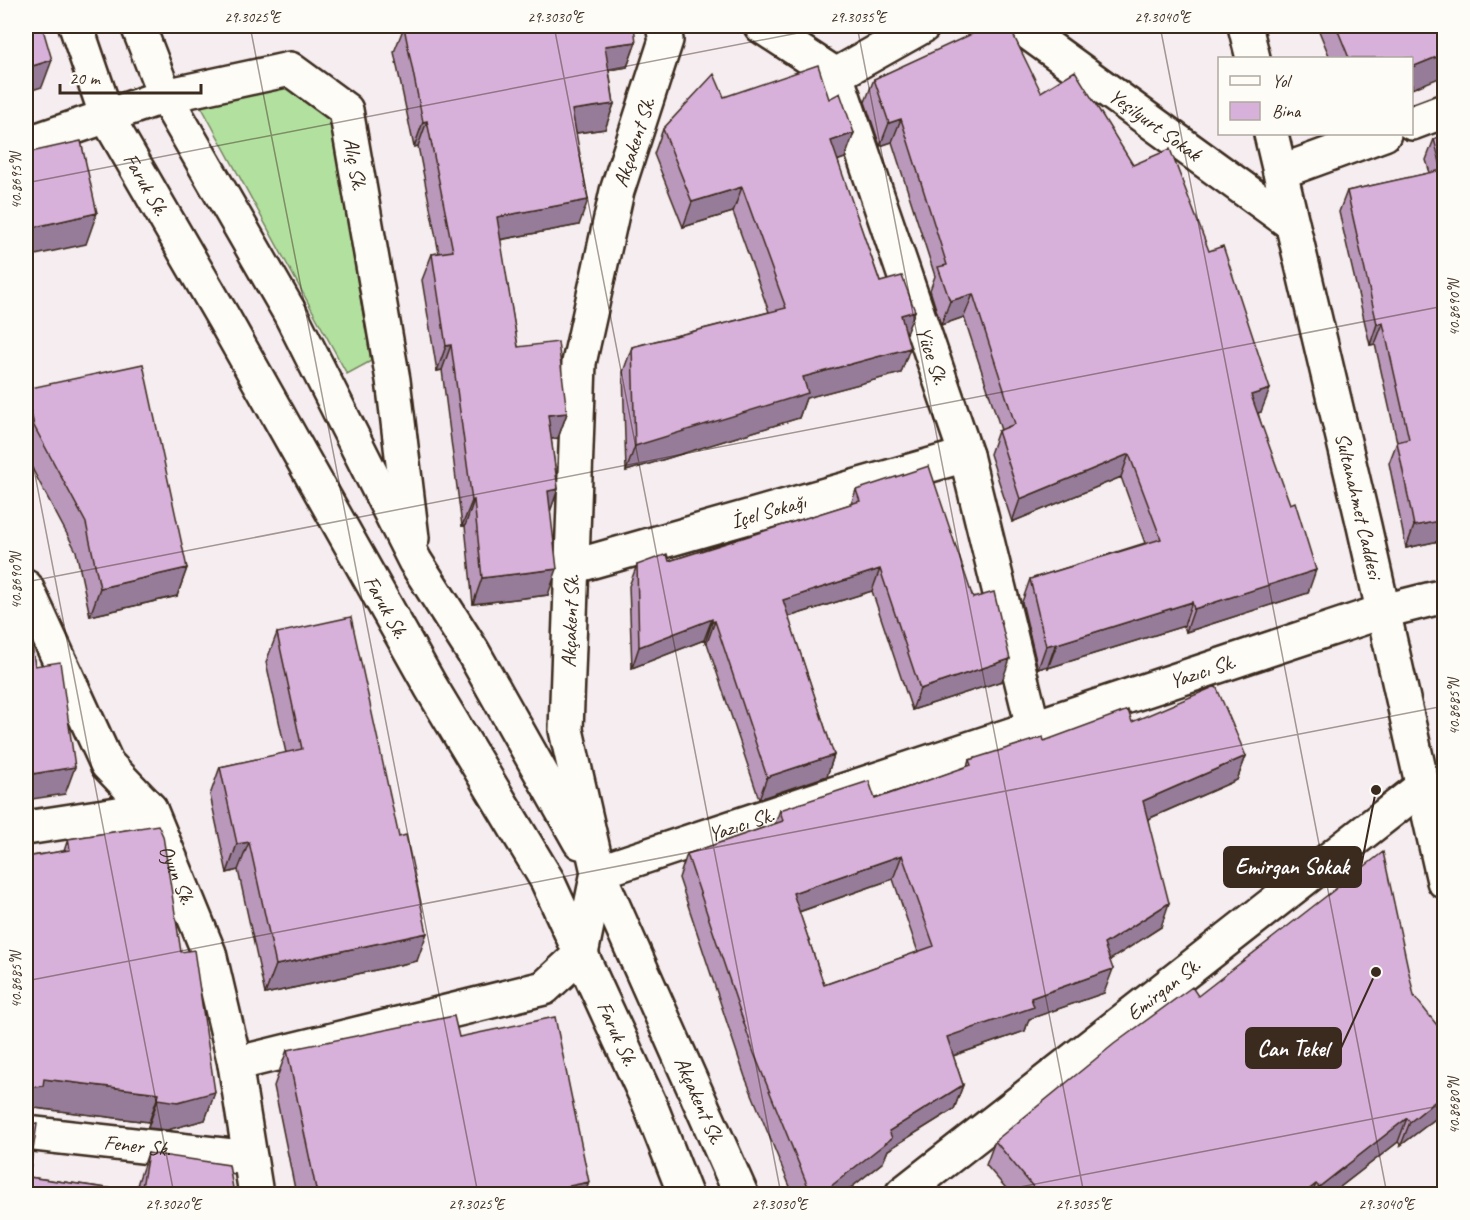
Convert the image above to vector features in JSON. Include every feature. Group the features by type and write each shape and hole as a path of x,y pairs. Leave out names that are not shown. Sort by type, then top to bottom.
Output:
{"street":[{"name":"Faruk Sk.","path":"76,26 107,117 230,329 431,687 547,880 650,1105 685,1194"},
{"path":"138,26 165,96 290,313 415,561 473,652 597,872 581,954 544,988 235,1064"},
{"name":"Akçakent Sk.","path":"663,26 666,40 617,191 579,363 566,730 597,872 741,1194"},
{"path":"761,26 836,75 924,26"},
{"name":"Yeşilyurt Sokak","path":"1019,26 1292,224"},
{"path":"1245,26 1253,57"},
{"name":"Alıç Sk.","path":"26,144 165,96 290,69 346,110 393,380 415,561"},
{"name":"Yüce Sk.","path":"836,75 966,455 1033,727"},
{"path":"1413,123 1444,111"},
{"name":"Sultanahmet Caddesi","path":"1271,135 1384,611 1444,881"},
{"path":"1280,172 1381,135"},
{"name":"İçel Sokağı","path":"572,567 966,455"},
{"name":"Oyun Sk.","path":"26,587 107,764 150,809 209,953 235,1064 256,1194"},
{"name":"Yazıcı Sk.","path":"597,872 1384,611 1444,596"},
{"name":"Emirgan Sk.","path":"902,1194 1423,786"},
{"path":"26,828 150,809"},
{"name":"Fener Sk.","path":"26,1133 250,1158"}],"green space":[{"path":"286,86 330,115 371,361 347,374 201,106"}],"building":[{"path":"26,26 42,26 52,60 26,68"},
{"path":"634,26 636,42 605,46 614,104 572,110 588,200 497,217 518,347 558,342 567,413 548,415 558,489 548,491 557,569 482,578 474,500 472,501 451,345 446,346 432,254 453,251 427,121 423,122 404,27"},
{"path":"989,26 1009,26 1041,92 1075,71 1133,165 1170,149 1209,251 1223,246 1270,389 1251,395 1290,504 1295,502 1316,570 1194,609 1192,602 1046,646 1030,579 1161,539 1129,454 1020,499 998,431 1015,424 973,294 950,301 938,267 947,265 901,119 889,123 874,79"},
{"path":"1336,26 1444,26 1444,54 1413,67 1413,57 1349,57"},
{"path":"818,65 829,99 840,93 854,133 831,141 880,282 902,276 915,311 901,315 910,348 803,377 808,393 635,446 632,347 786,308 742,187 692,202 663,129 714,74 724,97"},
{"path":"1444,134 1444,520 1414,526 1397,442 1409,439 1383,323 1377,324 1347,191 1442,170 1434,139"},
{"path":"81,141 97,213 26,229 26,153"},
{"path":"143,364 187,568 100,588 86,523 34,426 26,389"},
{"path":"929,466 973,598 994,592 1010,659 920,689 880,569 783,600 834,755 767,777 715,621 712,622 712,619 639,647 637,565 667,554 669,561 860,501 856,490"},
{"path":"26,605 35,666 60,662 75,767 26,775"},
{"path":"351,617 399,837 406,835 427,933 276,965 249,842 237,844 220,767 302,749 277,633"},
{"path":"1216,686 1246,756 1143,801 1169,903 1104,944 1113,969 1031,998 1034,1007 947,1037 963,1085 889,1131 892,1138 821,1194 811,1194 754,1053 687,854 783,821 780,810 869,781 875,799 971,765 969,760 1043,737 1044,741 1128,710 1132,722","holes":["902,855 934,946 824,985 793,893"]},
{"path":"158,825 163,836 181,952 194,950 215,1092 178,1102 158,1099 159,1093 44,1079 43,1086 26,1090 26,857 70,850 68,839"},
{"path":"1383,852 1414,996 1444,1034 1444,1094 1410,1122 1407,1118 1319,1187 1316,1184 1303,1194 1039,1194 995,1141 1114,1044 1192,987 1198,996"},
{"path":"454,1016 459,1037 555,1017 589,1182 530,1194 317,1194 287,1050"},
{"path":"26,1120 37,1124 29,1177 141,1193 148,1153 229,1165 234,1194 26,1194"}],"place":[{"name":"Emirgan Sokak","path":"1376,790"},
{"name":"Can Tekel","path":"1376,972"}]}
